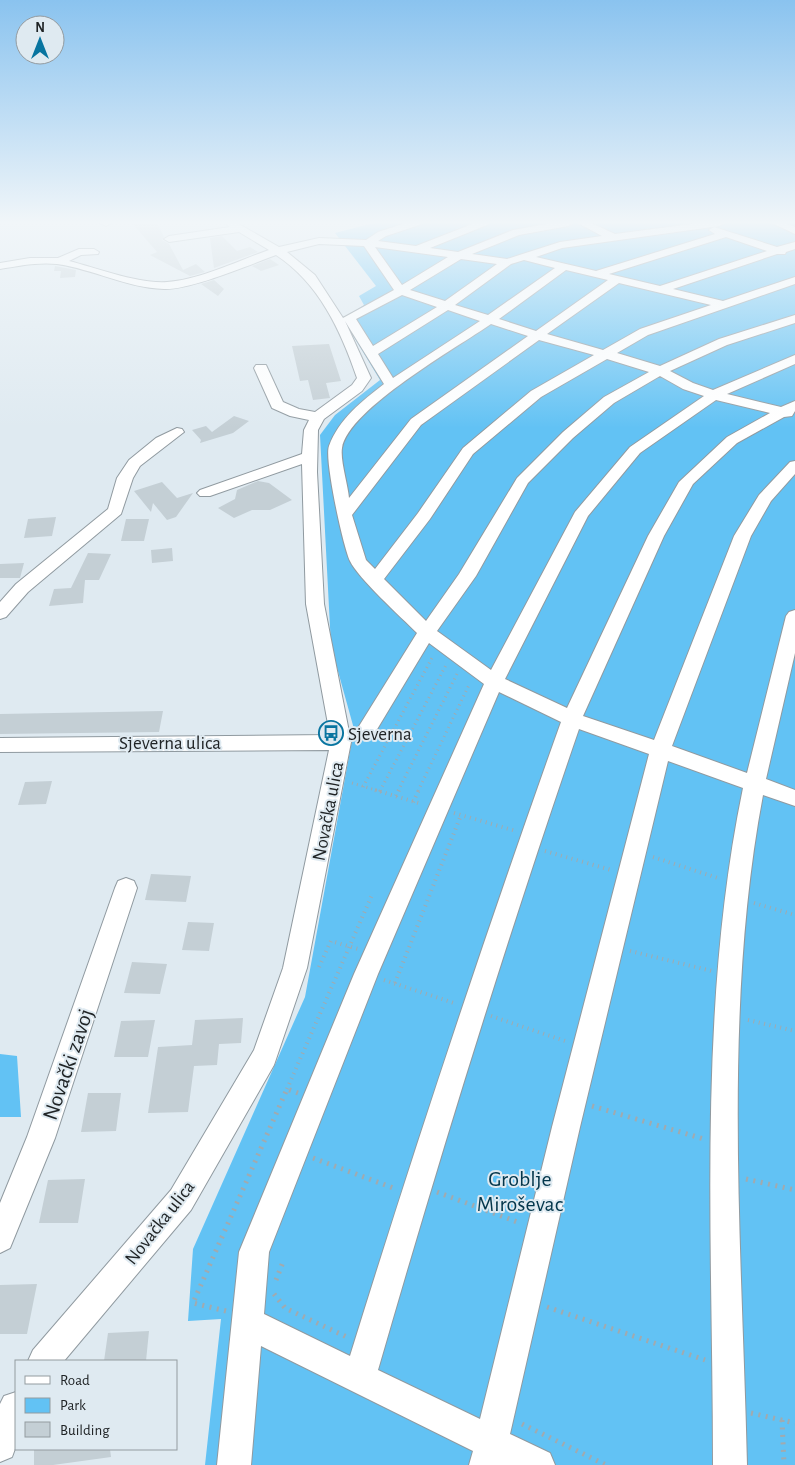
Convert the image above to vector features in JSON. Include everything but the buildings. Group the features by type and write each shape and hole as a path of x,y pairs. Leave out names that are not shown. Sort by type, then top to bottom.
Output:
{"street":[{"path":"261,368 277,405 295,413 318,417 357,388 364,378 357,358 320,291"},
{"path":"390,386 349,318 400,291"},
{"path":"402,291 540,336 634,361 660,371 688,386 714,395 790,411"},
{"path":"371,353 466,291"},
{"path":"530,291 390,386 365,406 345,428 334,448 344,514 358,561 428,633 494,682 572,719 660,752 795,798"},
{"path":"344,514 416,422 486,371 540,336 600,291"},
{"path":"667,291 722,304"},
{"path":"375,580 424,516 468,451 536,394 644,332 760,291"},
{"path":"366,731 418,644 428,633 467,576 522,481 609,400 660,371 723,342 795,319"},
{"path":"234,1465 254,1252 375,954 494,682 581,515 635,450 714,395 795,359"},
{"path":"364,1362 416,1190 527,846 572,719 656,536 687,482 732,440 790,411"},
{"name":"Novačka ulica","path":"45,1360 181,1200 265,1056 295,968 341,742 315,604 310,456 311,430 318,417"},
{"path":"0,613 22,588 115,511 125,478 134,463 161,441 177,432"},
{"path":"205,493 310,456"},
{"path":"490,1454 610,946 660,752 675,705 740,538 761,502 780,478 795,465"},
{"path":"730,1465 726,1146 730,976 737,891 754,785 795,616"},
{"name":"Sjeverna ulica","path":"0,745 341,742"},
{"name":"Novački zavoj","path":"0,1238 41,1138 126,888"},
{"path":"248,1320 364,1362 490,1454 538,1465"},
{"path":"0,1445 15,1410"}],"path":[{"path":"363,787 434,656"},
{"path":"380,792 446,665"},
{"path":"396,796 458,673"},
{"path":"413,802 470,682"},
{"path":"395,983 461,815"},
{"path":"527,846 628,874"},
{"path":"634,850 795,914"},
{"path":"248,1320 193,1303 372,895"},
{"path":"319,967 331,941 375,954"},
{"path":"610,946 730,976"},
{"path":"728,1015 795,1031"},
{"path":"287,1089 316,1098"},
{"path":"573,1100 726,1146"},
{"path":"294,1151 542,1230"},
{"path":"726,1174 795,1190"},
{"path":"283,1262 274,1287 274,1294 285,1308 364,1362"},
{"path":"525,1300 729,1368"},
{"path":"729,1408 795,1424"},
{"path":"782,1420 784,1465"},
{"path":"522,1424 606,1465"}],"green space":[{"name":"Groblje Miroševac","path":"367,291 795,291 795,1465 205,1465 221,1319 188,1321 193,1249 305,997 354,729 331,646 320,435 335,415 380,380 343,319 364,305 359,296"},
{"path":"0,1054 17,1056 21,1117 0,1117"}],"place":[{"name":"Sjeverna","path":"331,733"}]}
